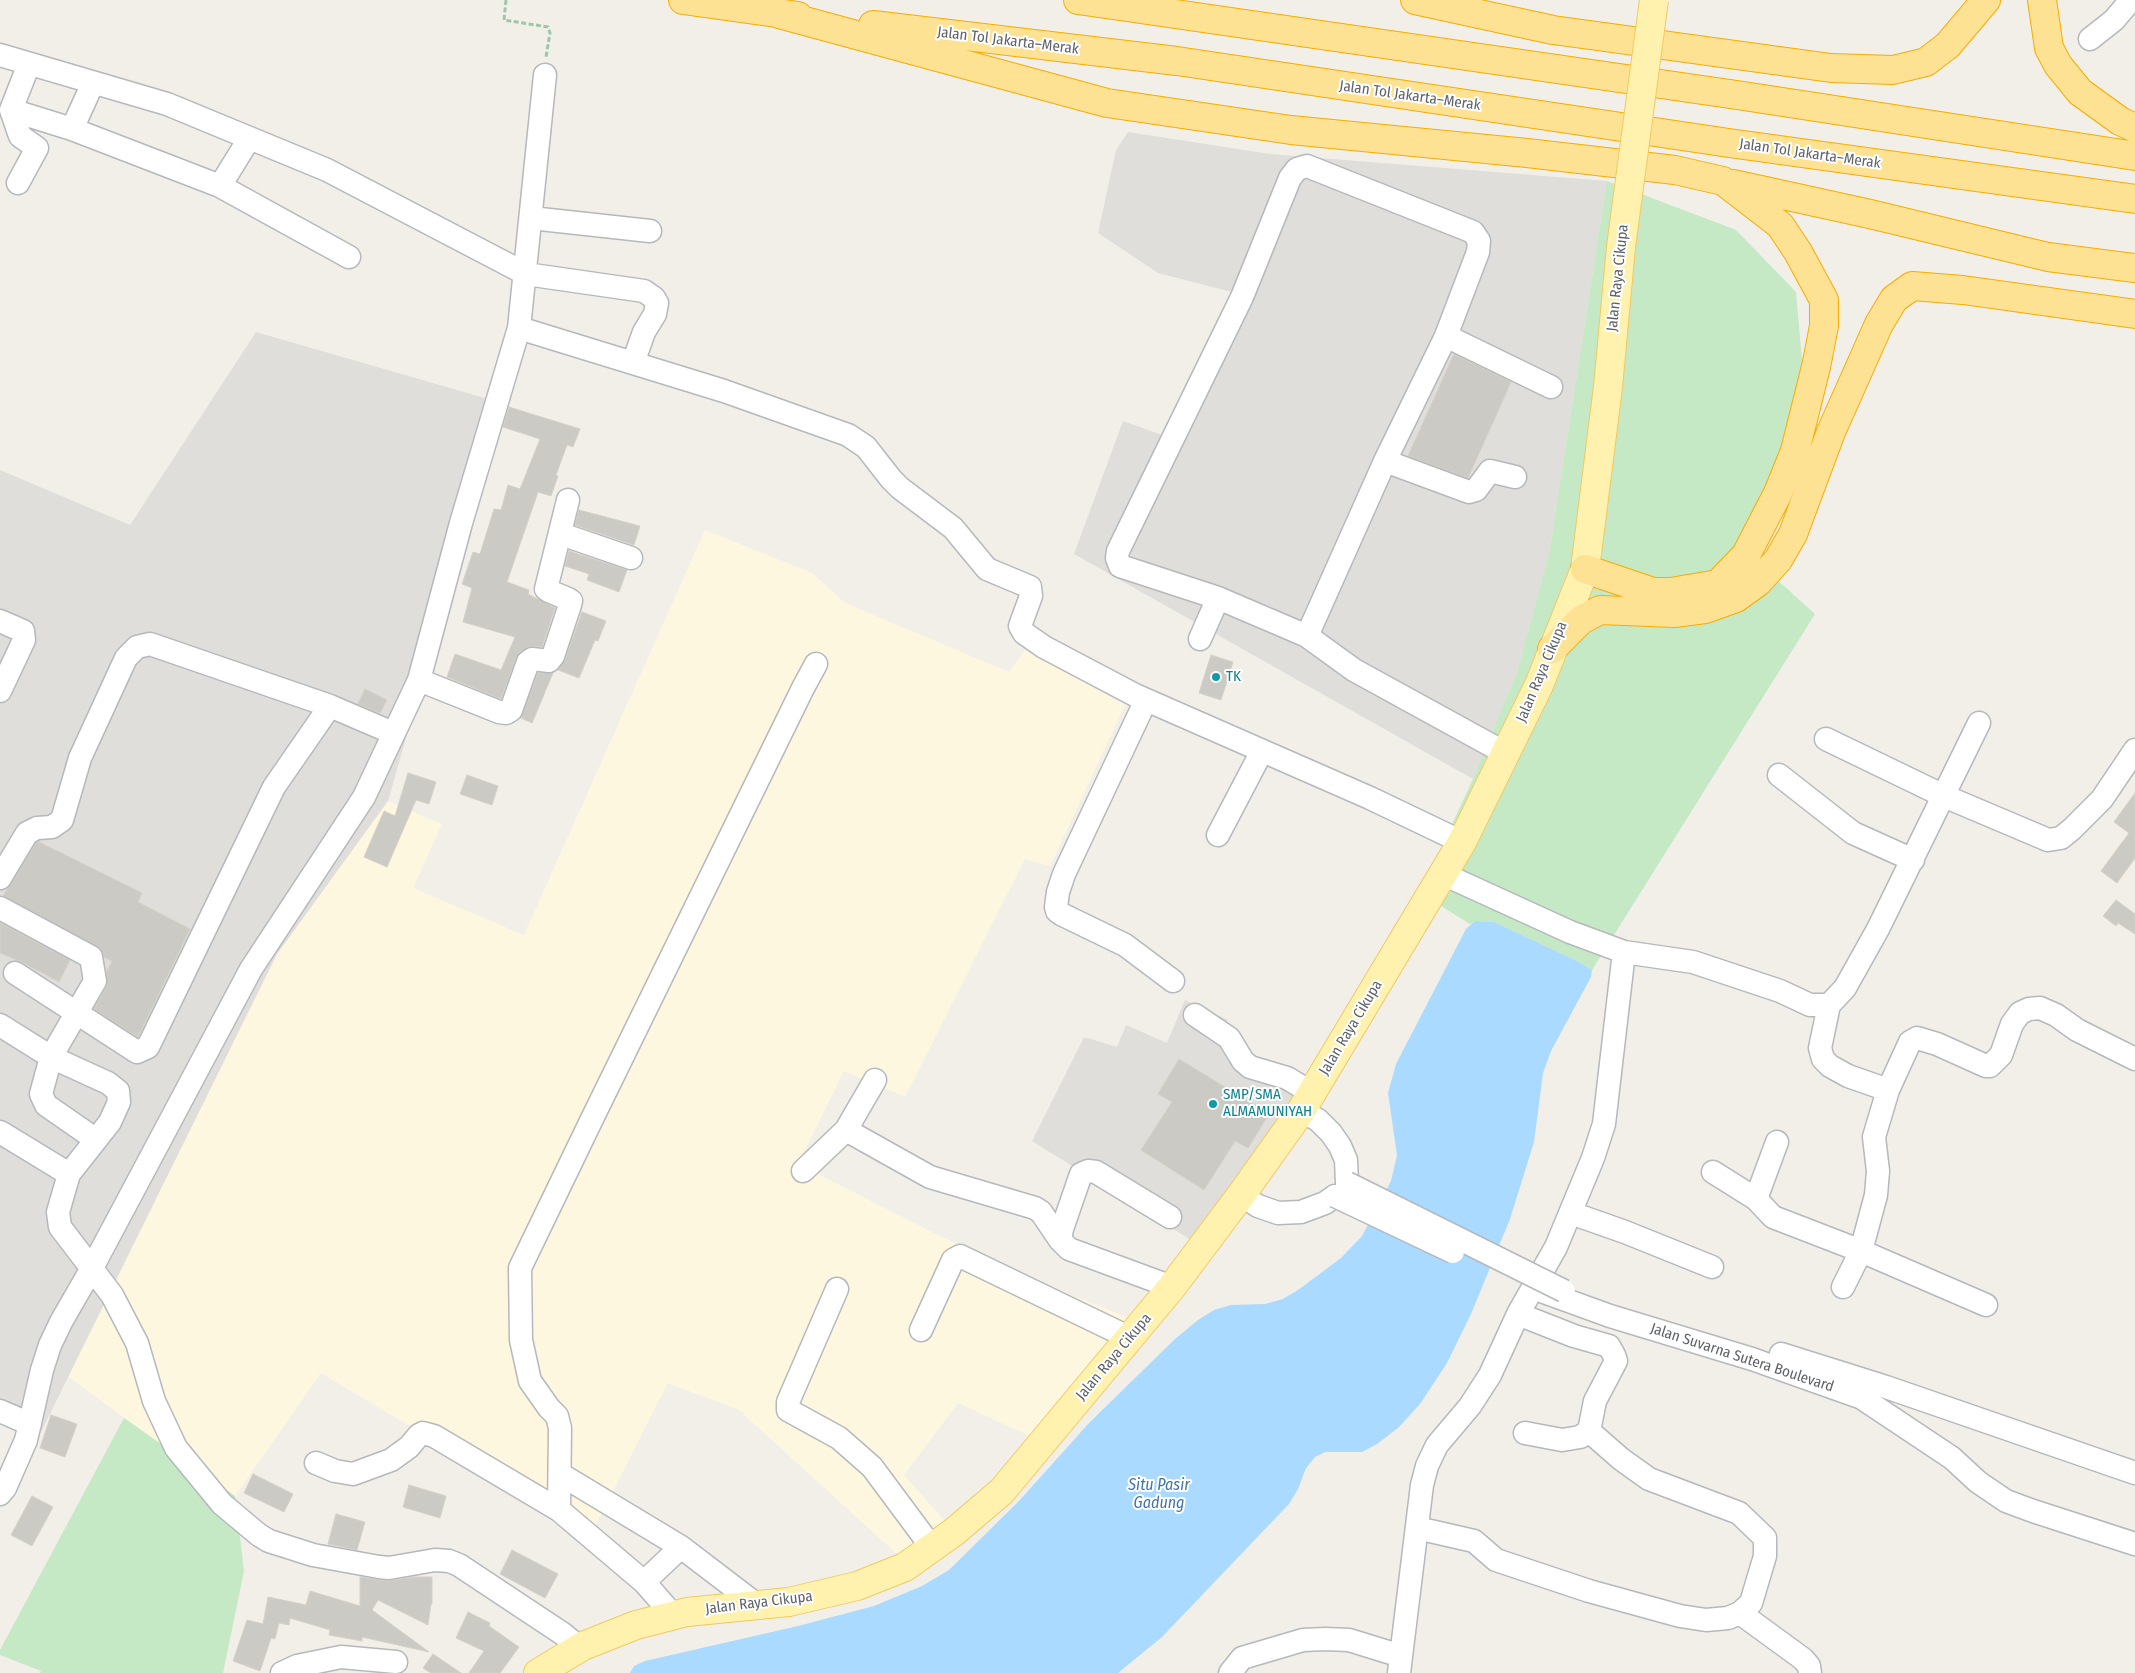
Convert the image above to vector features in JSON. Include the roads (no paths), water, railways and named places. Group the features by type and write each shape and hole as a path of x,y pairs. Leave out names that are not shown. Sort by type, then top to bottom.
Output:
{"highway":[{"name":"Jalan Tol Jakarta–Merak","path":"683,0 779,14 1177,61 1719,142 2135,199"},
{"path":"1078,0 2135,156"},
{"path":"1415,0 1553,30 1831,68 1893,70 1926,62 1948,45 1986,0"},
{"path":"2042,0 2049,48 2058,65 2080,92 2120,121 2135,128"},
{"path":"779,14 1107,103 1291,130 1527,153 1675,170 2048,257 2135,268"},
{"path":"1585,569 1654,592 1678,591 1718,584 1746,555 1778,493 1795,451 1824,326 1824,300 1798,252 1780,225 1724,181"},
{"path":"1552,649 1581,620 1600,610 1674,613 1705,609 1736,598 1758,582 1778,560 1793,534 1831,432 1879,324 1894,299 1912,286 1963,290 2135,314"}],"main road":[{"name":"Jalan Raya Cikupa","path":"538,1673 580,1648 636,1624 687,1612 789,1602 871,1582 904,1567 933,1549 1002,1491 1130,1338 1172,1287 1241,1195 1306,1102 1462,842 1540,685 1552,649 1585,569 1608,387 1621,247 1654,0"}],"street":[{"path":"2090,39 2114,20 2131,0"},
{"path":"0,55 168,104 327,170 526,274 644,291 654,298 657,303 655,314 644,332 633,363"},
{"path":"18,183 37,148 20,136 11,110 29,64"},
{"path":"0,1494 5,1488 19,1456 30,1424 42,1370 50,1345 251,969 364,797 419,680 461,523 519,328 526,274 544,75"},
{"path":"72,129 93,83"},
{"path":"11,110 72,129 220,186 348,257"},
{"path":"220,186 249,139"},
{"path":"1307,636 1385,461 1446,336 1478,252 1479,241 1473,232 1307,166 1297,169 1290,178 1242,297 1118,551 1117,558 1120,566 1218,598 1307,636 1354,670 1507,754"},
{"path":"531,218 650,231"},
{"path":"519,328 733,394 848,435 866,447 895,484 954,528 986,569 1030,586 1031,596 1020,626 1024,633 1044,647 1146,700 1370,798 1462,842"},
{"path":"1446,336 1551,387"},
{"path":"1385,461 1470,492 1476,490 1490,471 1515,477"},
{"path":"419,680 499,712 506,713 511,710 528,662 532,659 549,661 553,656 570,605 571,601 546,588 568,500"},
{"path":"560,534 630,558"},
{"path":"1200,639 1218,598"},
{"path":"0,621 23,632 24,640 0,691"},
{"path":"0,878 28,833 37,828 52,827 62,820 80,758 126,658 137,647 150,644 330,706 393,733"},
{"path":"559,1510 560,1428 557,1416 530,1381 522,1340 520,1268 816,664"},
{"path":"1146,700 1064,874 1058,892 1056,907 1057,911 1061,914 1125,945 1173,981"},
{"path":"15,973 136,1052 148,1047 274,786 330,706"},
{"path":"1888,1090 1848,1076 1830,1066 1823,1059 1820,1048 1829,1005 1837,998 1850,980 1913,860 1979,723"},
{"path":"1826,739 1944,796 2048,840 2061,838 2072,830 2102,799 2135,750"},
{"path":"1218,834 1262,751"},
{"path":"1779,775 1853,834 1913,860"},
{"path":"1443,874 1570,932 1624,952 1693,962 1780,991 1810,1005 1829,1005"},
{"path":"0,908 91,957 95,981 51,1057 41,1094 46,1105 95,1139"},
{"path":"1230,1673 1242,1658 1303,1640 1349,1640 1400,1664 1417,1528 1427,1466 1437,1445 1470,1406 1490,1375 1518,1314 1556,1247 1593,1158 1604,1124 1624,952"},
{"path":"1843,1287 1861,1251 1878,1181 1874,1137 1888,1090 1910,1042 1917,1038 1938,1044 1986,1066 1990,1066 2001,1055 2012,1024 2020,1013 2029,1009 2040,1008 2056,1015 2077,1030 2135,1059"},
{"path":"1195,1015 1229,1038 1243,1061 1250,1067 1287,1078 1318,1120 1331,1133 1340,1146 1346,1160 1341,1190 1325,1204 1301,1212 1278,1213 1258,1206 1241,1195"},
{"path":"0,1025 51,1057 108,1083 118,1090 119,1102 110,1122 69,1174 58,1212 60,1227 112,1295 137,1343 154,1402 176,1448 222,1504 259,1535 313,1555 389,1568 435,1560 449,1561 459,1565 563,1634 580,1648"},
{"path":"803,1170 846,1130 875,1080"},
{"path":"846,1130 930,1178 1035,1208 1041,1212 1060,1240 1069,1249 1172,1287"},
{"path":"0,1132 69,1174"},
{"path":"1756,1199 1777,1142"},
{"path":"1060,1240 1081,1174 1088,1171 1096,1172 1170,1217"},
{"path":"1713,1172 1756,1199 1772,1217 1861,1251 1986,1305"},
{"path":"1341,1190 1590,1301 1823,1366 2135,1473"},
{"name":"Jalan Suvarna Sutera Boulevard","path":"1341,1190 1398,1227 1541,1291 1610,1316 1752,1359 1862,1398 1952,1458 1978,1482 2006,1500 2033,1511 2135,1544"},
{"path":"1571,1213 1625,1232 1712,1267"},
{"path":"922,1330 953,1260 960,1256 1130,1338"},
{"path":"837,1289 788,1402 788,1410 839,1438 872,1467 933,1549"},
{"path":"1518,1314 1574,1336 1609,1346 1616,1361 1595,1401 1589,1431 1580,1437 1562,1440 1525,1433"},
{"path":"0,1412 30,1424"},
{"path":"1417,1528 1474,1541 1496,1560 1589,1591 1680,1616 1706,1620 1728,1618 1740,1613 1751,1602 1760,1577 1765,1556 1765,1538 1739,1513 1649,1479 1589,1431"},
{"path":"316,1463 334,1471 353,1474 391,1460 410,1447 419,1435 423,1433 434,1436 559,1510 644,1582 673,1615"},
{"path":"560,1474 680,1548 757,1605"},
{"path":"644,1582 680,1548"},
{"path":"1740,1613 1803,1659 1809,1666 1810,1673"},
{"path":"282,1673 297,1666 341,1657 396,1662"}],"water":[{"name":"Situ Pasir Gadung","path":"1475,921 1494,922 1579,962 1592,970 1591,977 1551,1051 1543,1073 1534,1142 1510,1219 1471,1314 1447,1363 1420,1404 1398,1428 1377,1444 1362,1452 1325,1452 1315,1457 1306,1468 1298,1489 1289,1504 1162,1637 1118,1673 630,1673 634,1666 645,1661 798,1626 874,1606 922,1586 949,1570 1019,1501 1089,1423 1175,1339 1198,1320 1214,1310 1231,1305 1265,1304 1283,1299 1341,1258 1362,1236 1391,1181 1397,1155 1388,1093 1396,1064 1466,929"}],"place":[{"name":"TK","path":"1216,677"},
{"name":"SMP/SMA ALMAMUNIYAH","path":"1213,1104"}]}
